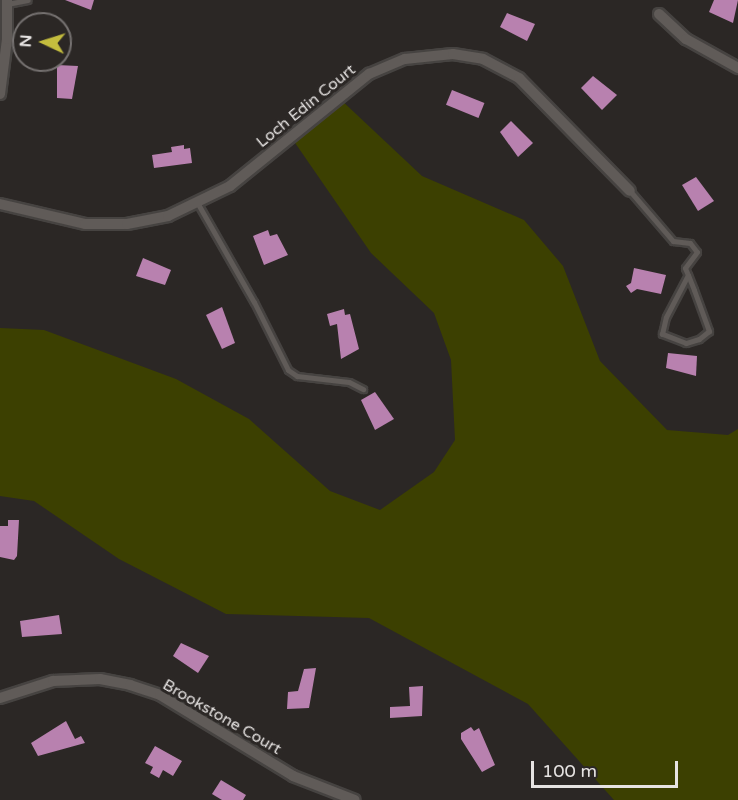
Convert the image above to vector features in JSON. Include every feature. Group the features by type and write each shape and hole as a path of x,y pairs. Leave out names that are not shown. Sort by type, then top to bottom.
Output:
{"street":[{"path":"0,94 7,2"},
{"path":"659,14 686,39 738,68"},
{"name":"Loch Edin Court","path":"0,204 85,224 127,224 168,216 198,204 230,186 369,74 405,59 424,55 483,59 519,78 630,191"},
{"name":"Brookstone Court","path":"0,698 53,681 100,679 130,685 160,695 293,776 355,800"}],"lane":[{"path":"7,2 28,0"},
{"path":"630,191 673,241 690,243 697,252 685,268 688,275 709,331 699,339 686,343 662,334 666,317 688,275"},
{"path":"198,204 254,302 288,370 297,376 349,382 363,389"}],"shaded area":[{"path":"339,98 422,176 524,220 563,266 600,361 667,430 728,435 738,429 738,800 614,800 528,704 369,618 226,614 119,559 34,501 0,496 0,328 44,330 176,379 249,419 330,491 380,510 434,472 455,440 451,360 434,313 371,253 291,137"}],"building":[{"path":"65,0 94,0 91,10"},
{"path":"714,0 738,0 733,23 709,12"},
{"path":"507,13 535,24 527,41 500,27"},
{"path":"72,66 78,66 72,99 57,98 57,72 72,72"},
{"path":"593,76 617,95 602,110 581,88"},
{"path":"452,90 484,103 478,118 446,105"},
{"path":"511,121 533,143 518,157 500,132"},
{"path":"184,145 184,149 190,148 192,163 154,168 152,155 172,152 171,147"},
{"path":"696,177 714,201 698,211 682,185"},
{"path":"268,230 270,236 277,234 288,255 264,265 253,236"},
{"path":"143,258 171,270 165,285 136,276"},
{"path":"634,268 666,275 661,294 637,289 631,293 626,286 631,283"},
{"path":"222,307 235,343 222,349 206,315"},
{"path":"344,309 345,315 350,314 359,349 341,359 337,324 330,326 327,314"},
{"path":"668,353 697,356 696,376 666,368"},
{"path":"375,392 394,419 375,430 361,400"},
{"path":"8,520 19,520 17,556 14,560 0,557 0,526 8,526"},
{"path":"59,615 62,634 22,637 20,621"},
{"path":"181,643 209,656 198,673 173,656"},
{"path":"316,668 309,708 287,709 288,692 298,691 304,669"},
{"path":"423,686 422,716 390,718 390,707 410,706 409,687"},
{"path":"66,721 75,739 81,736 85,743 38,756 31,743"},
{"path":"471,727 474,731 479,728 495,765 482,772 461,739 461,733"},
{"path":"155,746 182,761 173,776 163,770 159,778 150,773 153,767 145,763"},
{"path":"221,780 246,795 243,800 222,800 212,794"}]}
